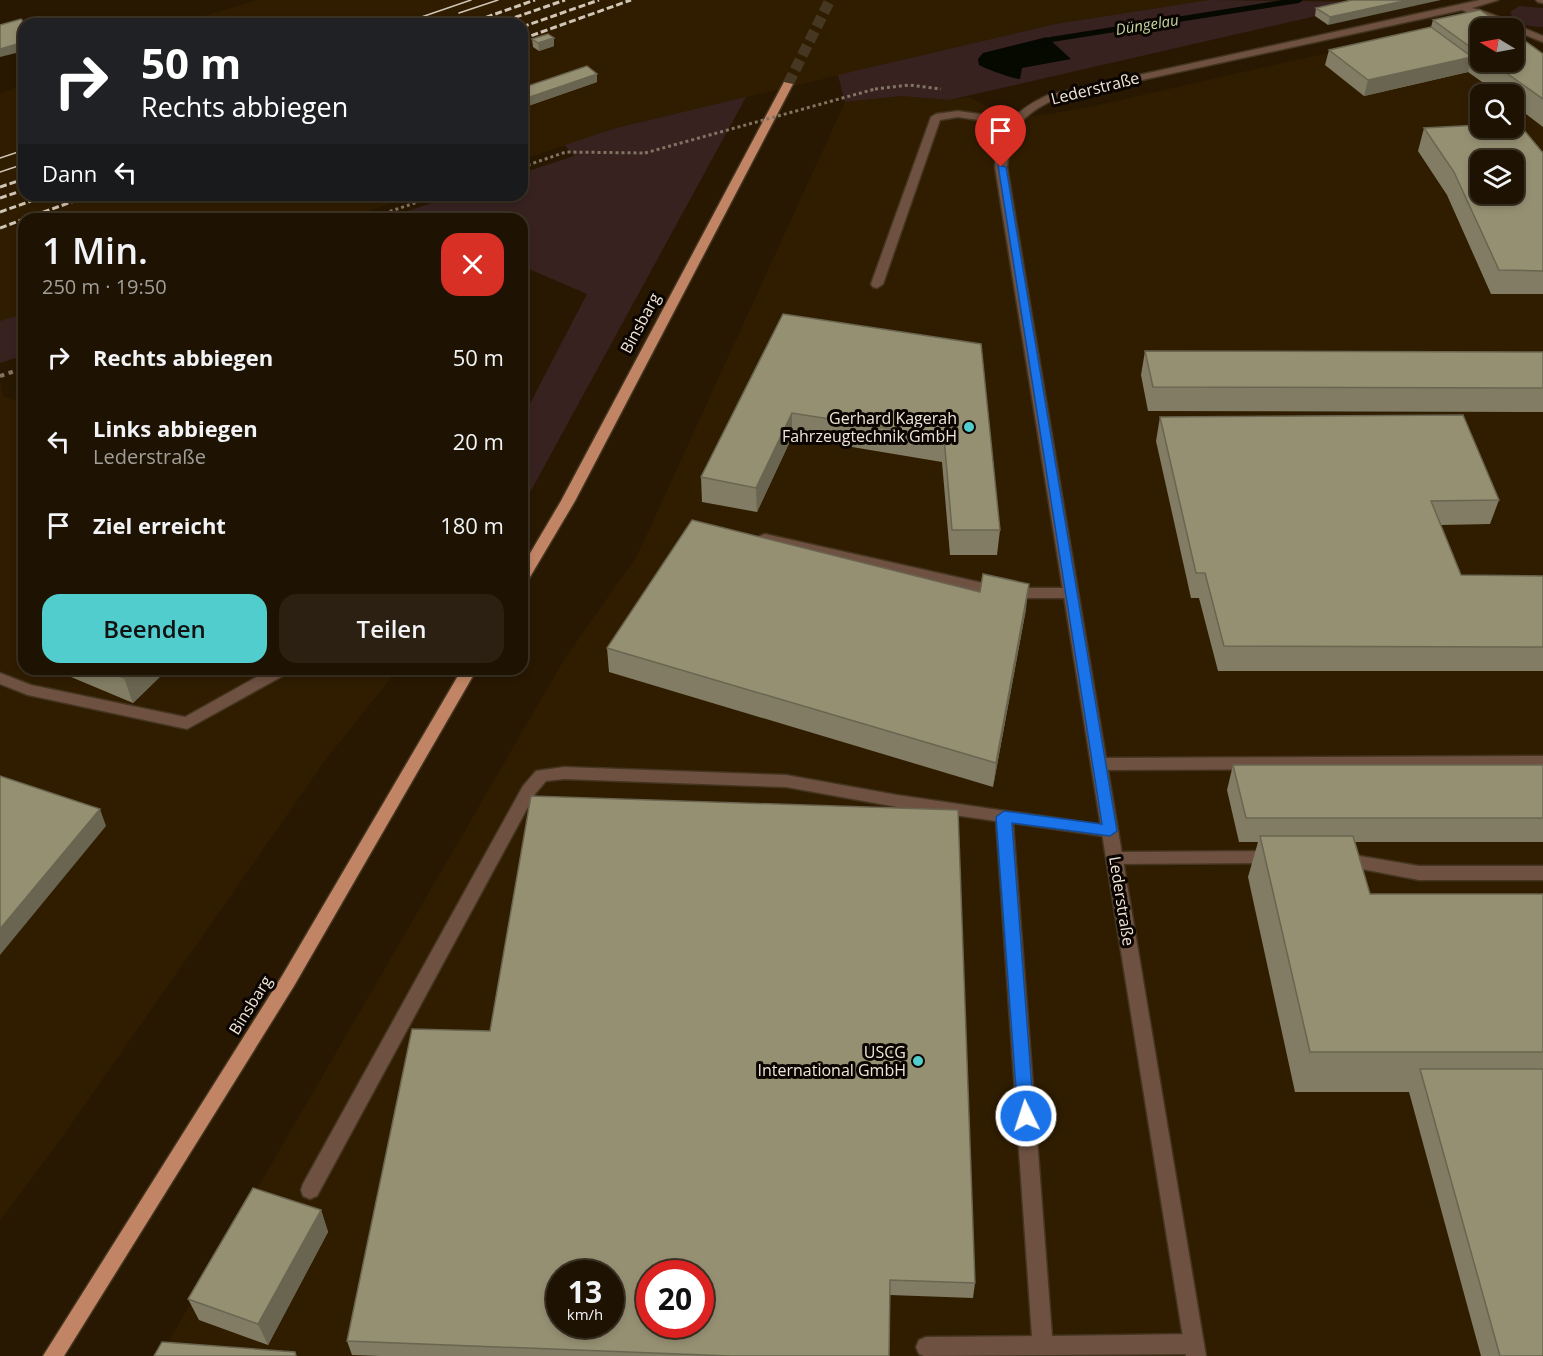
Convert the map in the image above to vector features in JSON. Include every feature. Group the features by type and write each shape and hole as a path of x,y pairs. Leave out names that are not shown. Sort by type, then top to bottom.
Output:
{"main road":[{"name":"Binsbarg","path":"528,569 568,501 788,84"},
{"name":"Binsbarg","path":"53,1356 288,981 466,675"}],"street":[{"name":"Lederstraße","path":"1195,1350 1001,167 1006,134 1013,122 1034,105 1073,90 1493,0"},
{"name":"Lederstraße","path":"1457,8 1486,14 1493,18"},
{"name":"Lederstraße","path":"1524,33 1543,39"},
{"path":"877,284 936,117 958,114 1013,122"},
{"path":"747,535 1005,593 1071,593"},
{"path":"0,678 28,690 187,723 272,675"},
{"path":"1099,764 1543,762"},
{"path":"310,1190 530,790 542,775 564,773 786,781 1004,817 1110,831"},
{"path":"1004,817 1043,1346"},
{"path":"1114,858 1291,857"},
{"path":"1324,858 1419,873 1543,873"},
{"path":"926,1347 1043,1346 1195,1350"}],"path":[{"path":"528,165 567,152 645,153 874,89"},
{"path":"385,213 420,201"},
{"path":"0,376 18,370"}],"shaded area":[{"path":"256,0 1209,0 1055,24 616,128 528,158 528,18 198,18"},
{"path":"1209,0 1377,2 949,100 901,96 845,102 838,75 1055,24"},
{"path":"1519,6 1543,8 1543,27 1524,24 1524,18 1514,18 1510,12"},
{"path":"1470,23 1470,72 1524,72 1524,67 1543,77 1543,1356 160,1356 565,658 637,556 845,102 901,96 949,100 968,97 1016,119 1090,107"},
{"path":"1047,37 1071,59 1022,68 1020,79 979,65 978,59 983,53"},
{"path":"18,86 18,201 398,201 362,213 18,213 18,357 0,363 0,94"},
{"path":"746,97 528,496 528,407 587,294 528,269 528,213 401,213 438,201 528,201 528,171 574,156 565,145 616,128"},
{"path":"18,316 18,357 0,363 0,321"},
{"path":"0,378 3,396 18,402 18,675 393,675 324,762 65,1133 0,1221"}],"building":[{"path":"1352,0 1408,0 1330,17 1316,8"},
{"path":"1480,10 1492,18 1470,18 1470,47 1433,20"},
{"path":"18,20 18,44 0,49 0,25"},
{"path":"1431,27 1470,57 1368,80 1329,50"},
{"path":"548,34 554,38 538,43 532,39"},
{"path":"1524,40 1543,54 1543,99 1505,72 1524,72"},
{"path":"587,66 597,74 528,98 528,86"},
{"path":"1470,126 1470,138 1524,138 1524,130 1543,153 1543,271 1499,270 1454,172 1424,128"},
{"path":"783,314 981,344 1000,530 952,530 944,437 792,413 756,488 701,477"},
{"path":"1145,351 1543,352 1543,388 1153,387"},
{"path":"1463,415 1499,500 1431,501 1461,575 1543,576 1543,647 1224,646 1205,573 1196,573 1160,417"},
{"path":"692,520 980,592 983,574 1029,584 996,763 607,648"},
{"path":"1233,765 1543,765 1543,818 1246,818"},
{"path":"0,776 100,809 0,929"},
{"path":"531,796 958,810 975,1283 890,1280 889,1356 730,1356 347,1341 412,1029 490,1031"},
{"path":"1260,836 1353,836 1370,894 1543,894 1543,1052 1310,1052"},
{"path":"1420,1069 1543,1069 1543,1356 1500,1356"},
{"path":"253,1188 321,1210 258,1324 188,1299"},
{"path":"162,1342 295,1352 296,1356 154,1356"}],"waterway":[{"name":"Düngelau","path":"1035,45 1050,40 1299,0"}],"tunnel":[{"path":"788,84 830,0"}],"tram line":[{"path":"418,18 471,0"},
{"path":"459,13 498,0"},
{"path":"0,158 18,152"},
{"path":"0,172 18,166"}],"railway":[{"path":"484,18 535,0"},
{"path":"513,18 565,0"},
{"path":"528,25 599,0"},
{"path":"528,37 631,0"},
{"path":"0,187 18,181"},
{"path":"0,198 18,192"},
{"path":"0,212 31,201"},
{"path":"41,213 74,201"},
{"path":"0,228 18,221"}],"place":[{"name":"Gerhard Kagerah Fahrzeugtechnik GmbH","path":"969,427"},
{"name":"USCG International GmbH","path":"918,1061"}],"route":[{"path":"1001,167 1110,831 1004,817 1026,1116"}]}
